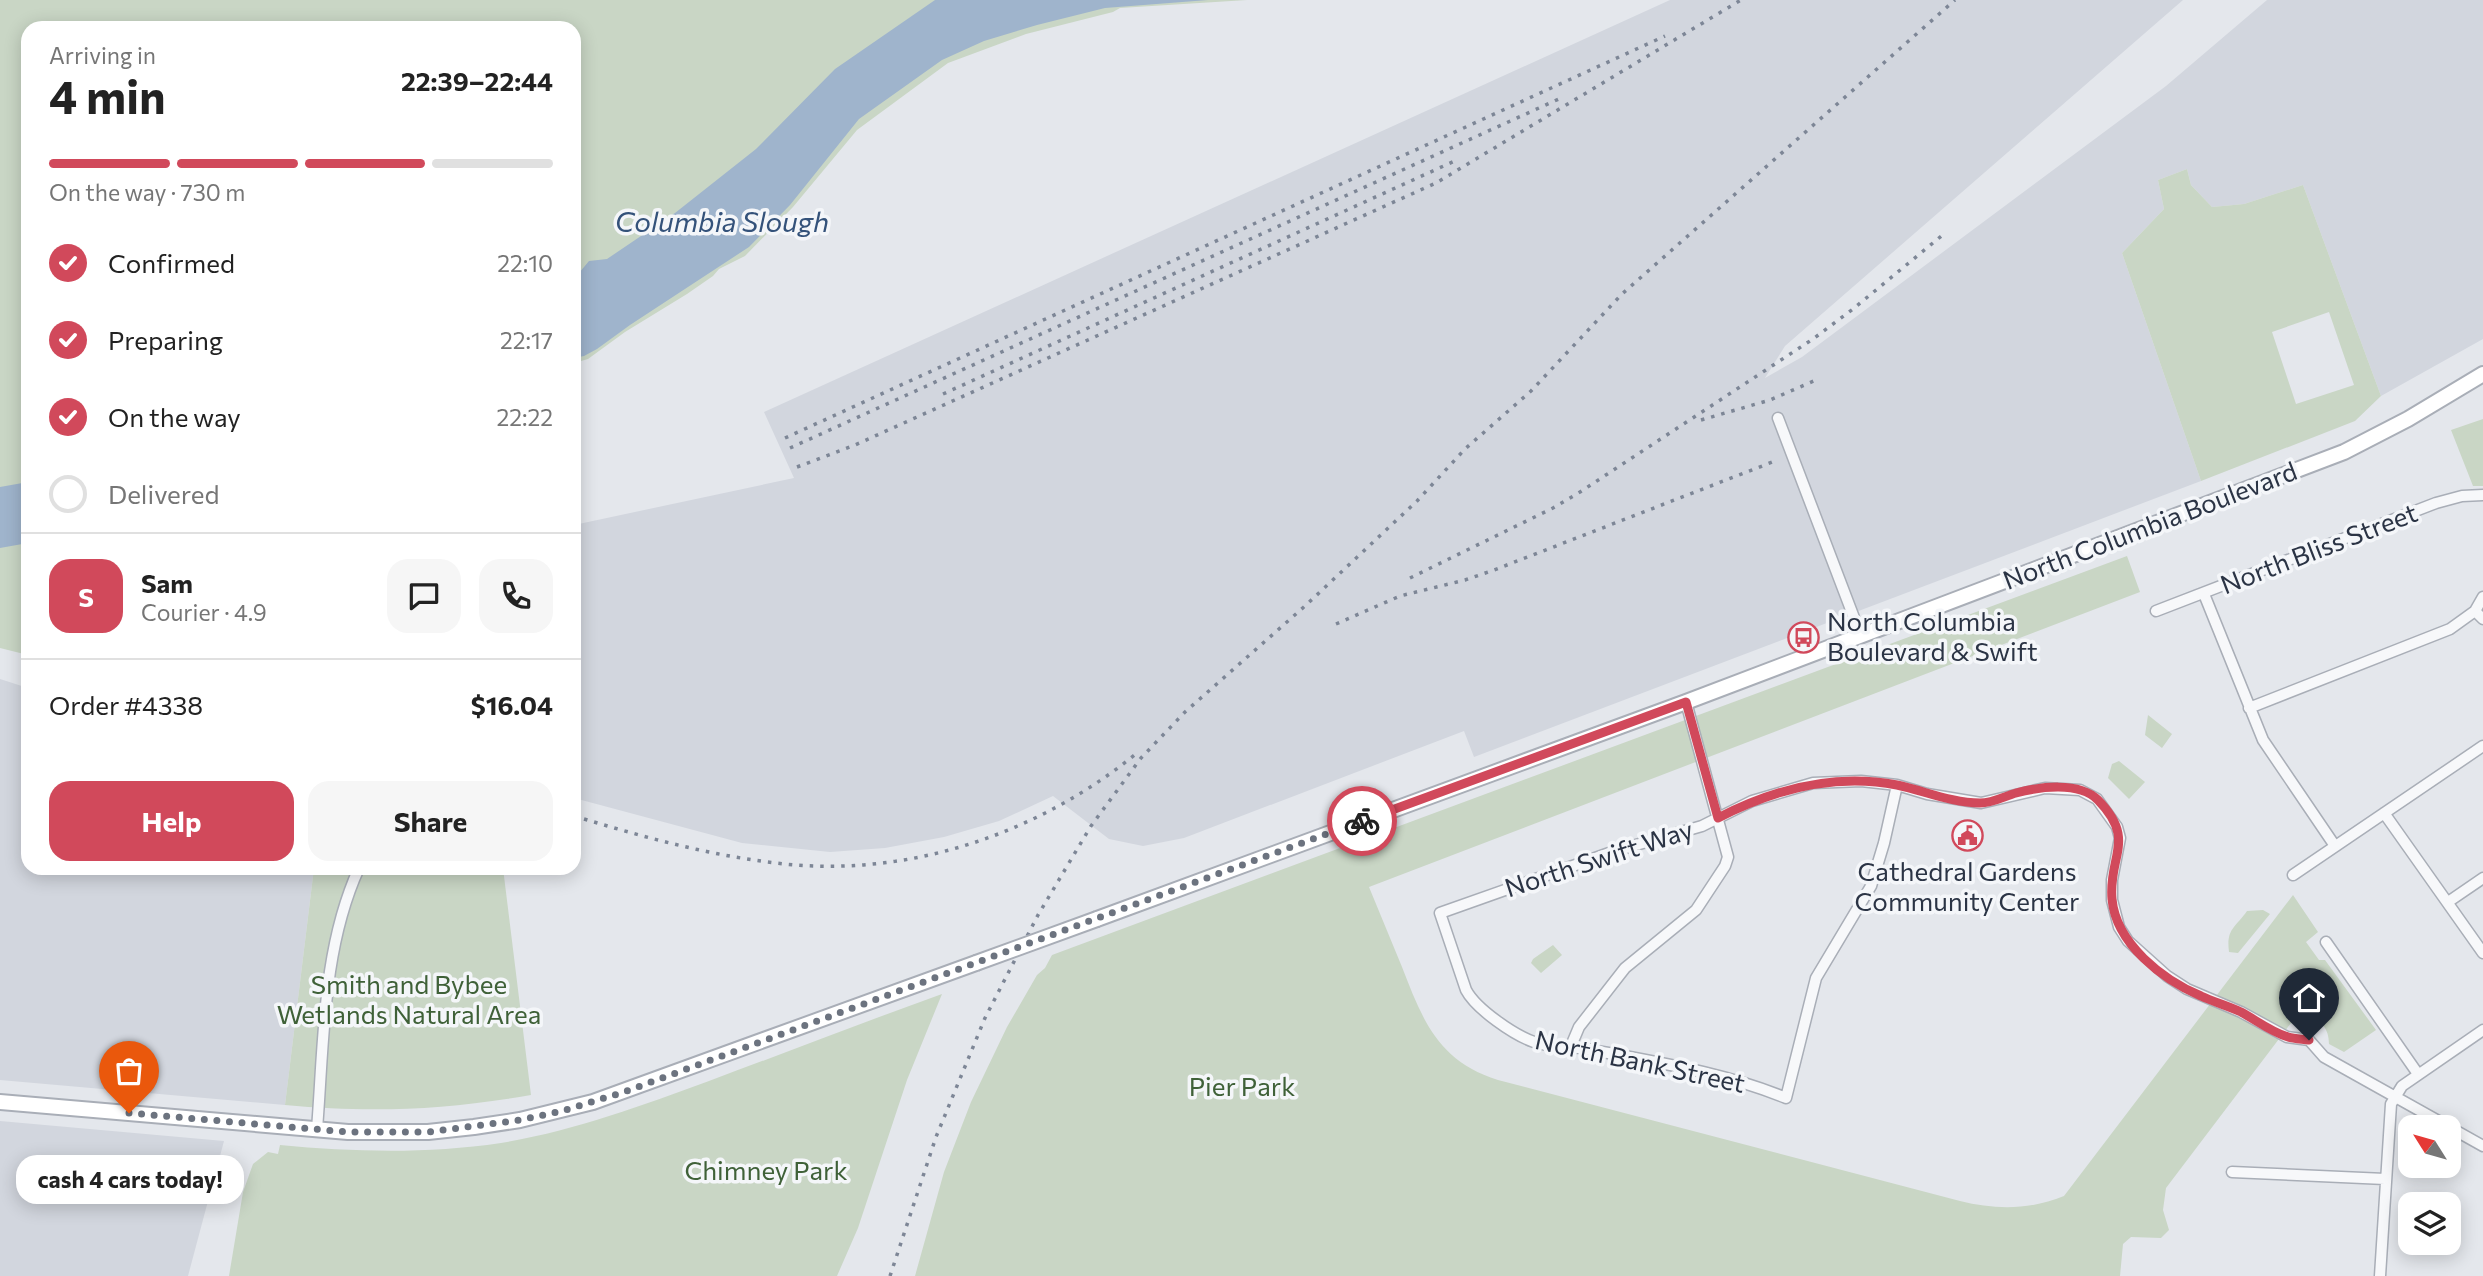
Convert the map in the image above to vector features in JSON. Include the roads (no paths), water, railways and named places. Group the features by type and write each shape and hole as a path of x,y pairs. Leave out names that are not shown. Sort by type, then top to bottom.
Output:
{"main road":[{"name":"North Columbia Boulevard","path":"0,1102 389,1133 452,1130 562,1111 637,1087 1686,702 2344,452 2408,419 2483,374"}],"street":[{"path":"1778,418 1861,636"},
{"name":"North Bliss Street","path":"2156,611 2436,503 2462,496 2483,495"},
{"path":"2204,594 2249,708 2271,755 2335,846"},
{"path":"2249,708 2434,637 2479,615 2483,597"},
{"path":"1571,1046 1579,1027 1625,968 1691,915 1725,866 1728,850 1686,702"},
{"path":"2292,875 2483,746"},
{"name":"North Swift Way","path":"1440,913 1615,851 1702,826 1752,801 1813,783 1861,782 1897,785 1927,794 1981,803 2045,788 2070,789 2089,793 2106,810 2117,827 2120,838 2112,880 2112,900 2119,927 2128,941 2166,976 2187,989 2241,1012 2287,1037 2309,1040 2324,1057 2394,1096"},
{"name":"North Bank Street","path":"1440,913 1466,990 1473,1000 1503,1024 1533,1042 1571,1046 1721,1076 1786,1098 1816,978 1871,886 1897,785"},
{"path":"2385,813 2483,953"},
{"path":"317,1129 331,961 347,895 356,875"},
{"path":"2448,902 2483,878"},
{"path":"2326,942 2418,1074"},
{"path":"2380,1276 2389,1110 2394,1096 2418,1074 2483,1030"},
{"path":"2394,1096 2483,1146"},
{"path":"2232,1172 2385,1179"}],"water":[{"name":"Columbia Slough","path":"935,0 1208,0 1105,8 984,41 942,60 859,119 790,205 749,247 597,349 581,357 581,271 589,261 607,259 675,213 756,149 835,69"},
{"path":"21,483 21,544 0,548 0,487"}],"railway":[{"path":"797,467 855,445 1436,183 1741,0"},
{"path":"890,1276 936,1137 985,1018 1038,915 1091,826 1141,758 1185,712 1305,606 1417,501 1465,449 1531,391 1622,294 1955,0"},
{"path":"785,438 1665,36"},
{"path":"790,448 1561,98"},
{"path":"943,394 1459,159"},
{"path":"1410,578 1580,492 1813,339 1945,233"},
{"path":"1701,420 1770,400 1816,380"},
{"path":"1336,624 1400,596 1494,570 1775,461"},
{"path":"581,818 674,844 750,860 824,866 873,864 921,857 967,845 1013,828 1057,807 1098,782 1137,753"}],"place":[{"name":"North Columbia Boulevard & Swift","path":"1804,637"},
{"name":"Cathedral Gardens Community Center","path":"1967,836"},
{"name":"cash 4 cars today!","path":"129,1113"}],"park label":[{"name":"Smith and Bybee Wetlands Natural Area","path":"409,1000"},
{"name":"Pier Park","path":"1242,1087"},
{"name":"Chimney Park","path":"766,1171"}]}
